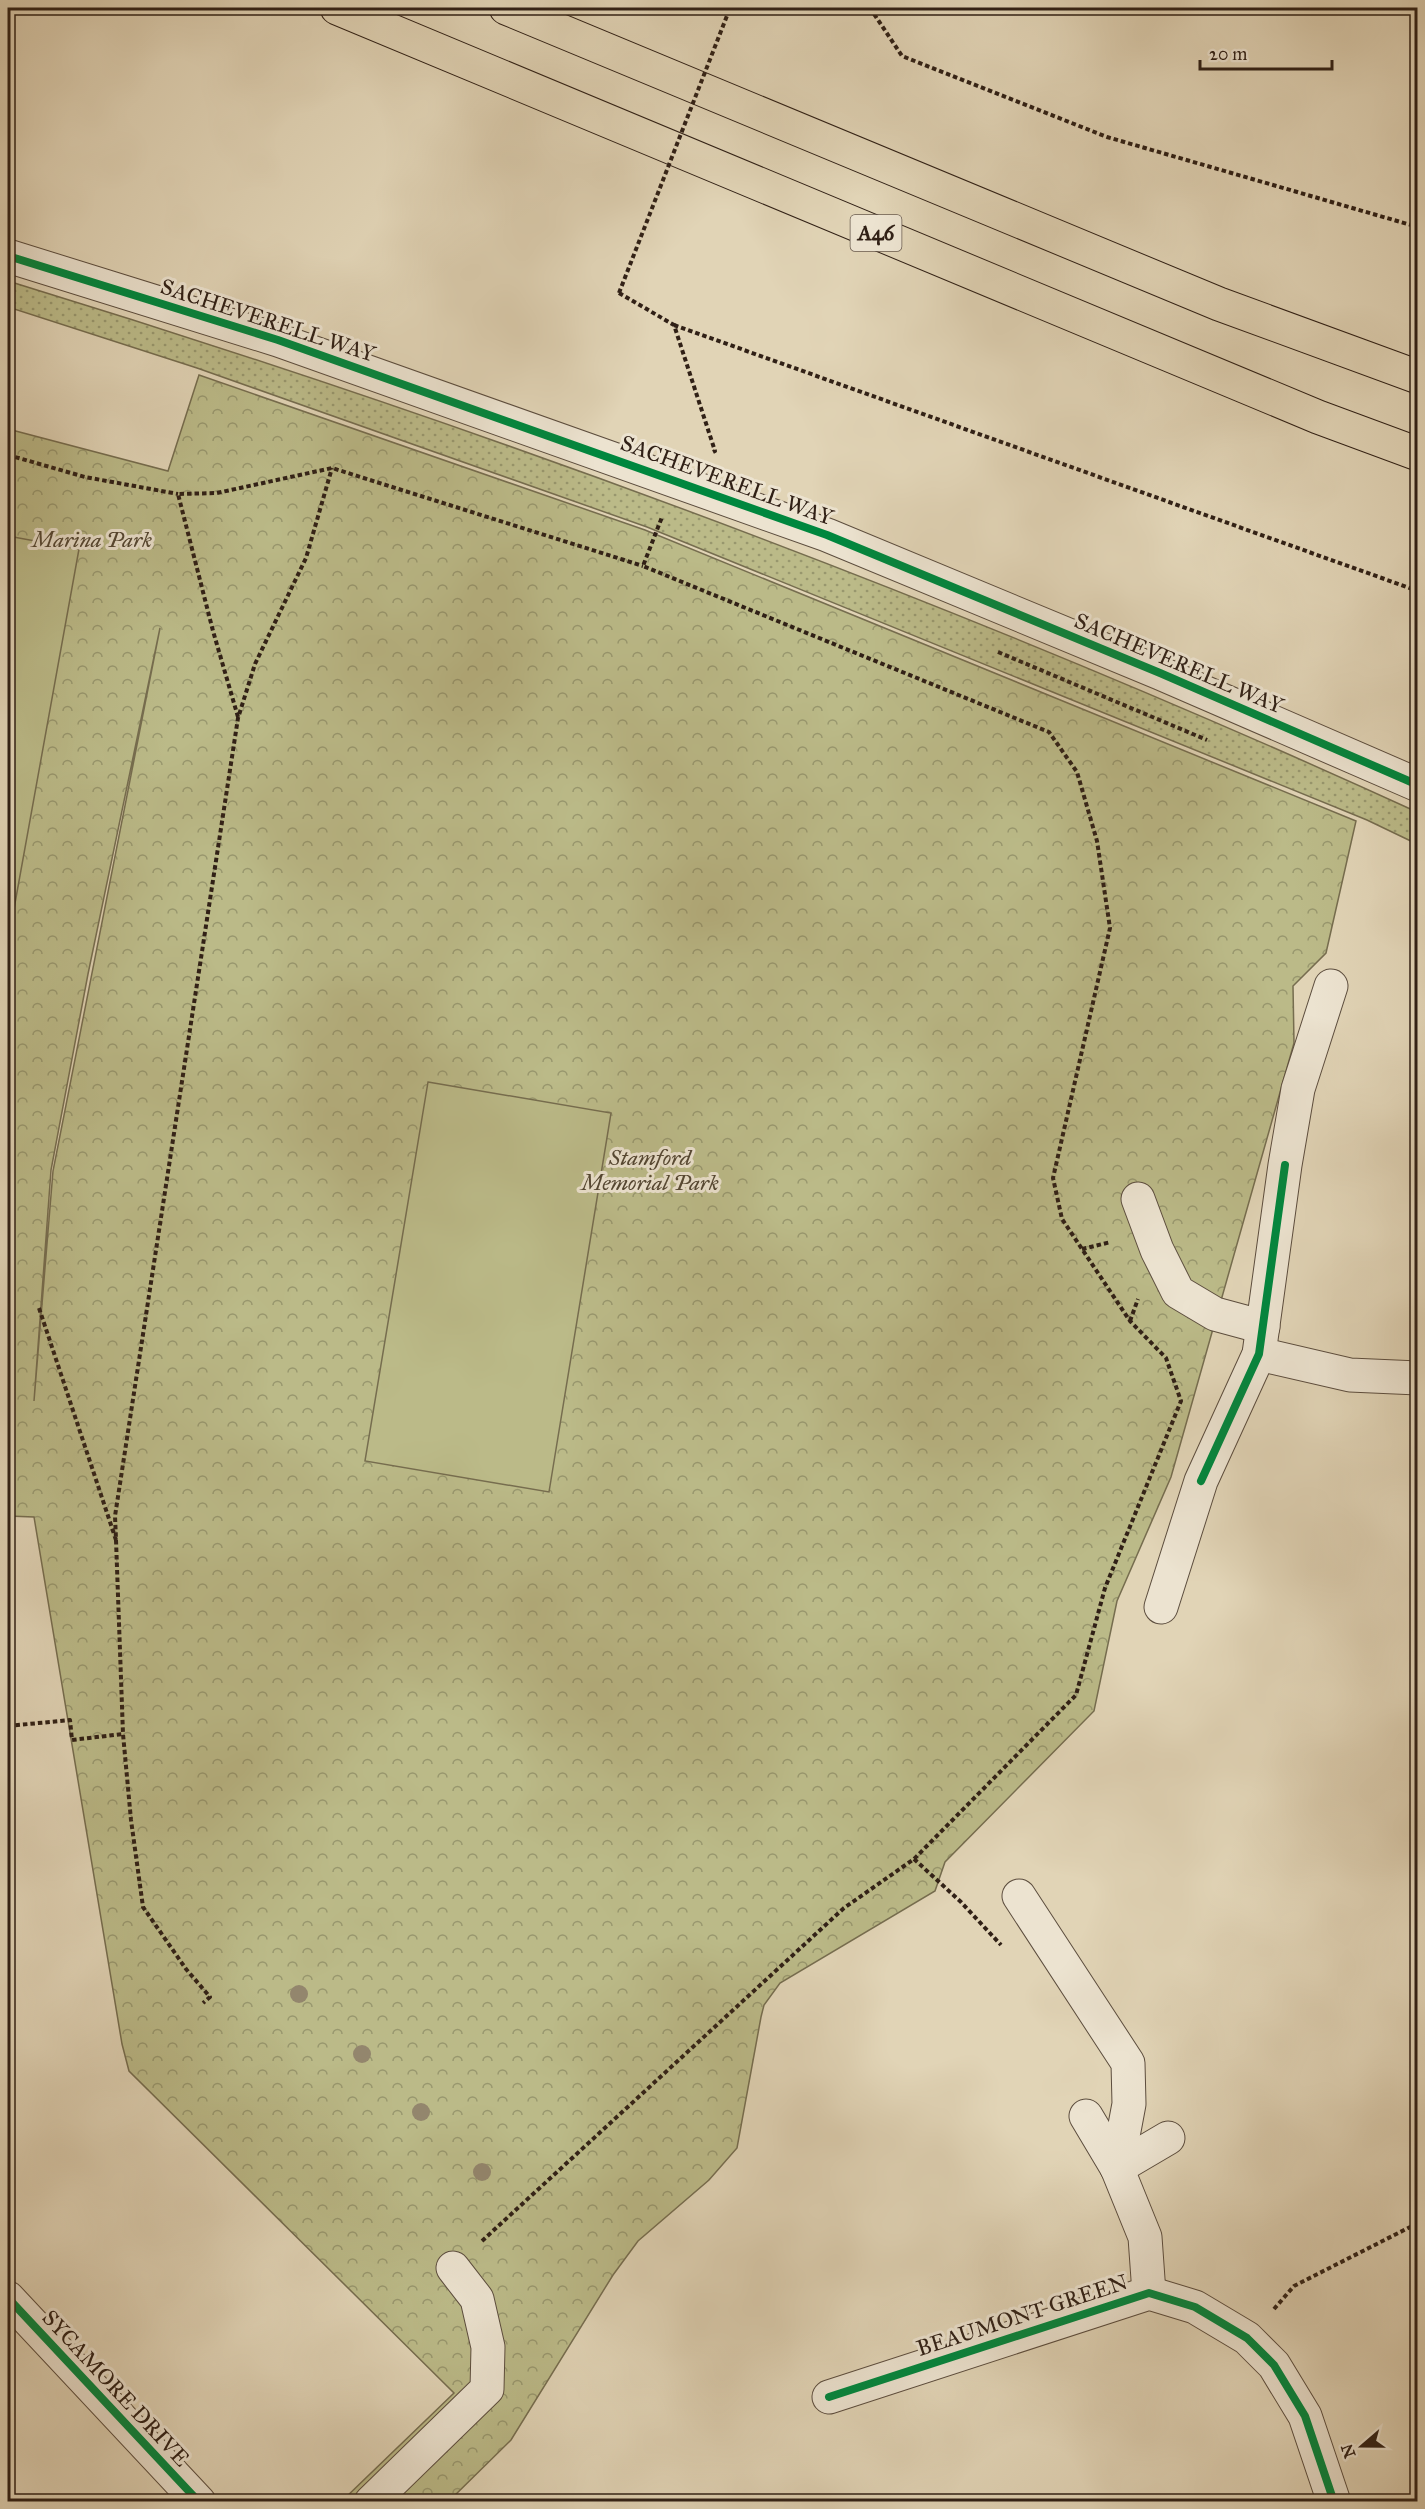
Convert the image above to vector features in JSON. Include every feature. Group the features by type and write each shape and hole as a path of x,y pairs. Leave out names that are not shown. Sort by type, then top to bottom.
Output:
{"highway":[{"name":"A46","path":"337,8 1318,417 1418,454"},
{"path":"506,8 1219,304 1418,377"}],"street":[{"name":"SACHEVERELL WAY","path":"8,256 278,340 827,534 1160,673 1418,785"},
{"path":"1161,1607 1201,1481 1261,1340 1298,1089 1331,986"},
{"path":"1138,1199 1157,1250 1178,1292 1261,1340 1350,1375 1418,1378"},
{"path":"1019,1896 1128,2063 1129,2104 1117,2168"},
{"name":"BEAUMONT GREEN","path":"1086,2116 1117,2168 1145,2237 1149,2293"},
{"path":"1117,2168 1168,2138"},
{"path":"371,2502 487,2389 488,2347 477,2299 453,2268"},
{"name":"BEAUMONT GREEN","path":"829,2397 1149,2293 1195,2307 1247,2338 1274,2365 1305,2416 1334,2502"},
{"name":"SYCAMORE DRIVE","path":"8,2298 191,2499"}],"path":[{"path":"730,8 619,293 674,325 1418,591"},
{"path":"870,8 902,56 1107,137 1418,227"},
{"path":"642,566 676,481 715,451 674,325"},
{"path":"8,455 85,477 178,494 217,493 332,468 642,566 1048,732 1077,772 1097,841 1110,928 1053,1178 1062,1219 1130,1322 1166,1358 1180,1401 1105,1588 1076,1695 914,1859 844,1908 453,2268"},
{"path":"203,2003 210,1997 186,1969 143,1907 131,1820 123,1734 115,1516 238,718 255,664 306,558 332,468"},
{"path":"178,494 238,718"},
{"path":"650,514 673,522"},
{"path":"992,650 1213,742"},
{"path":"39,1308 116,1540"},
{"path":"8,1726 70,1719 72,1740 123,1734"},
{"path":"914,1859 961,1902 1008,1954"},
{"path":"1247,2338 1294,2286 1418,2223"}],"green space":[{"path":"8,281 188,337 544,459 721,523 897,591 1245,735 1417,812 1417,844 1367,820 647,527 197,368 8,307"},
{"name":"Stamford Memorial Park","path":"199,375 645,530 1356,821 1326,953 1293,986 1294,1043 1171,1477 1117,1601 1094,1711 945,1862 935,1891 780,1983 764,2005 737,2148 709,2180 638,2241 613,2275 511,2440 449,2501 342,2501 454,2393 129,2071 122,2044 34,1517 8,1516 8,429 168,471","holes":["160,628 53,1171 34,1401 51,1170 88,974"]},
{"path":"8,536 79,549 8,942"},
{"path":"428,1082 611,1113 549,1492 365,1461"}],"cycle path":[{"path":"8,256 278,340 827,535 1160,673 1418,785"},
{"path":"1201,1481 1259,1354 1285,1165"},
{"path":"829,2397 1149,2293 1195,2307 1247,2338 1274,2365 1305,2416 1334,2502"},
{"path":"8,2298 199,2502"}],"park label":[{"name":"Marina Park","path":"92,539"}]}
